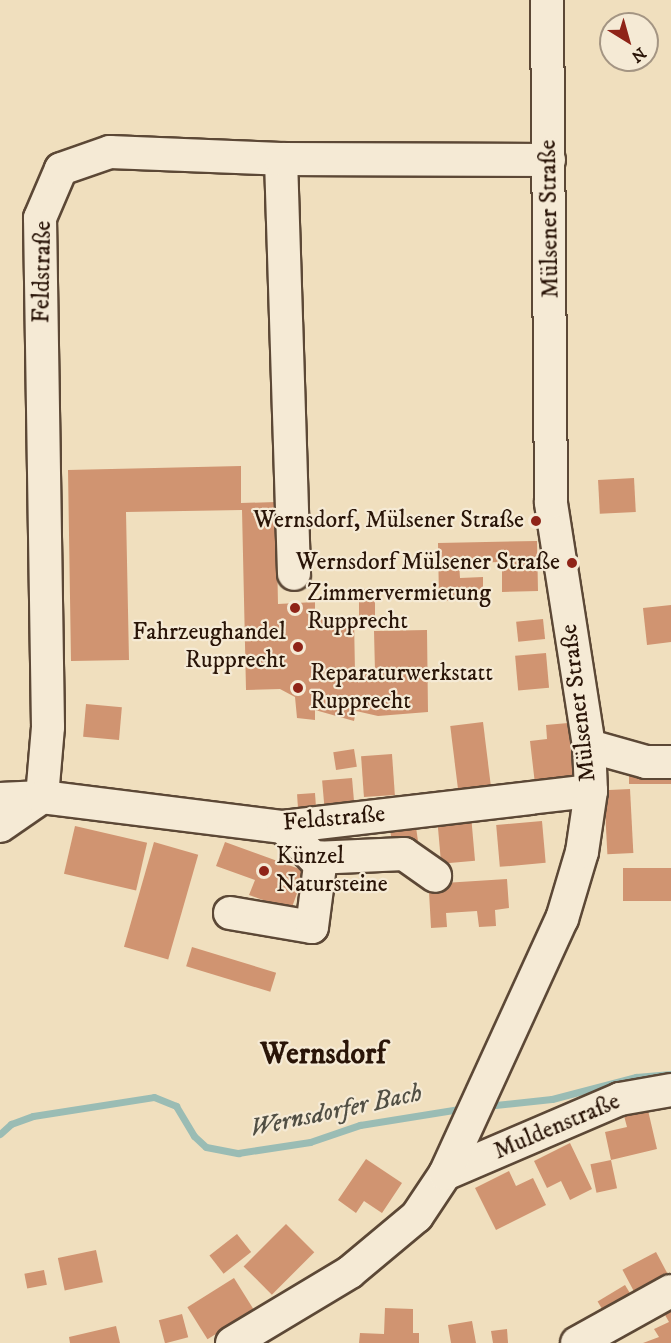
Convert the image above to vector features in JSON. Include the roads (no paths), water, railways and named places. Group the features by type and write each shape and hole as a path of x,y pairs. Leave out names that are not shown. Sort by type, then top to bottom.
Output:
{"street":[{"name":"Mülsener Straße","path":"232,1343 350,1272 417,1216 445,1174 480,1092 562,920 582,852 591,791 589,746 551,502 547,0"},
{"name":"Feldstraße","path":"42,797 48,728 40,218 61,169 110,152 281,159 549,160"},
{"path":"281,159 294,574"},
{"path":"589,746 646,762 671,762"},
{"name":"Feldstraße","path":"0,799 42,797 283,827 591,791"},
{"path":"0,826 42,797"},
{"path":"283,827 314,858 404,854 435,876"},
{"path":"230,913 312,927 321,858"},
{"name":"Muldenstraße","path":"445,1174 620,1098 671,1090"},
{"path":"577,1343 671,1291"}],"waterway":[{"name":"Wernsdorfer Bach","path":"486,1106 552,1099 636,1077 671,1074"},
{"name":"Wernsdorfer Bach","path":"0,1134 11,1124 33,1116 154,1097 176,1106 194,1136 206,1147 238,1153 310,1142 360,1125 466,1108"}],"place":[{"name":"Wernsdorf, Mülsener Straße","path":"536,521"},
{"name":"Wernsdorf Mülsener Straße","path":"572,563"},
{"name":"Zimmervermietung Rupprecht","path":"295,608"},
{"name":"Fahrzeughandel Rupprecht","path":"298,647"},
{"name":"Reparaturwerkstatt Rupprecht","path":"298,688"},
{"name":"Künzel Natursteine","path":"264,871"}],"district":[{"name":"Wernsdorf","path":"323,1055"}]}
